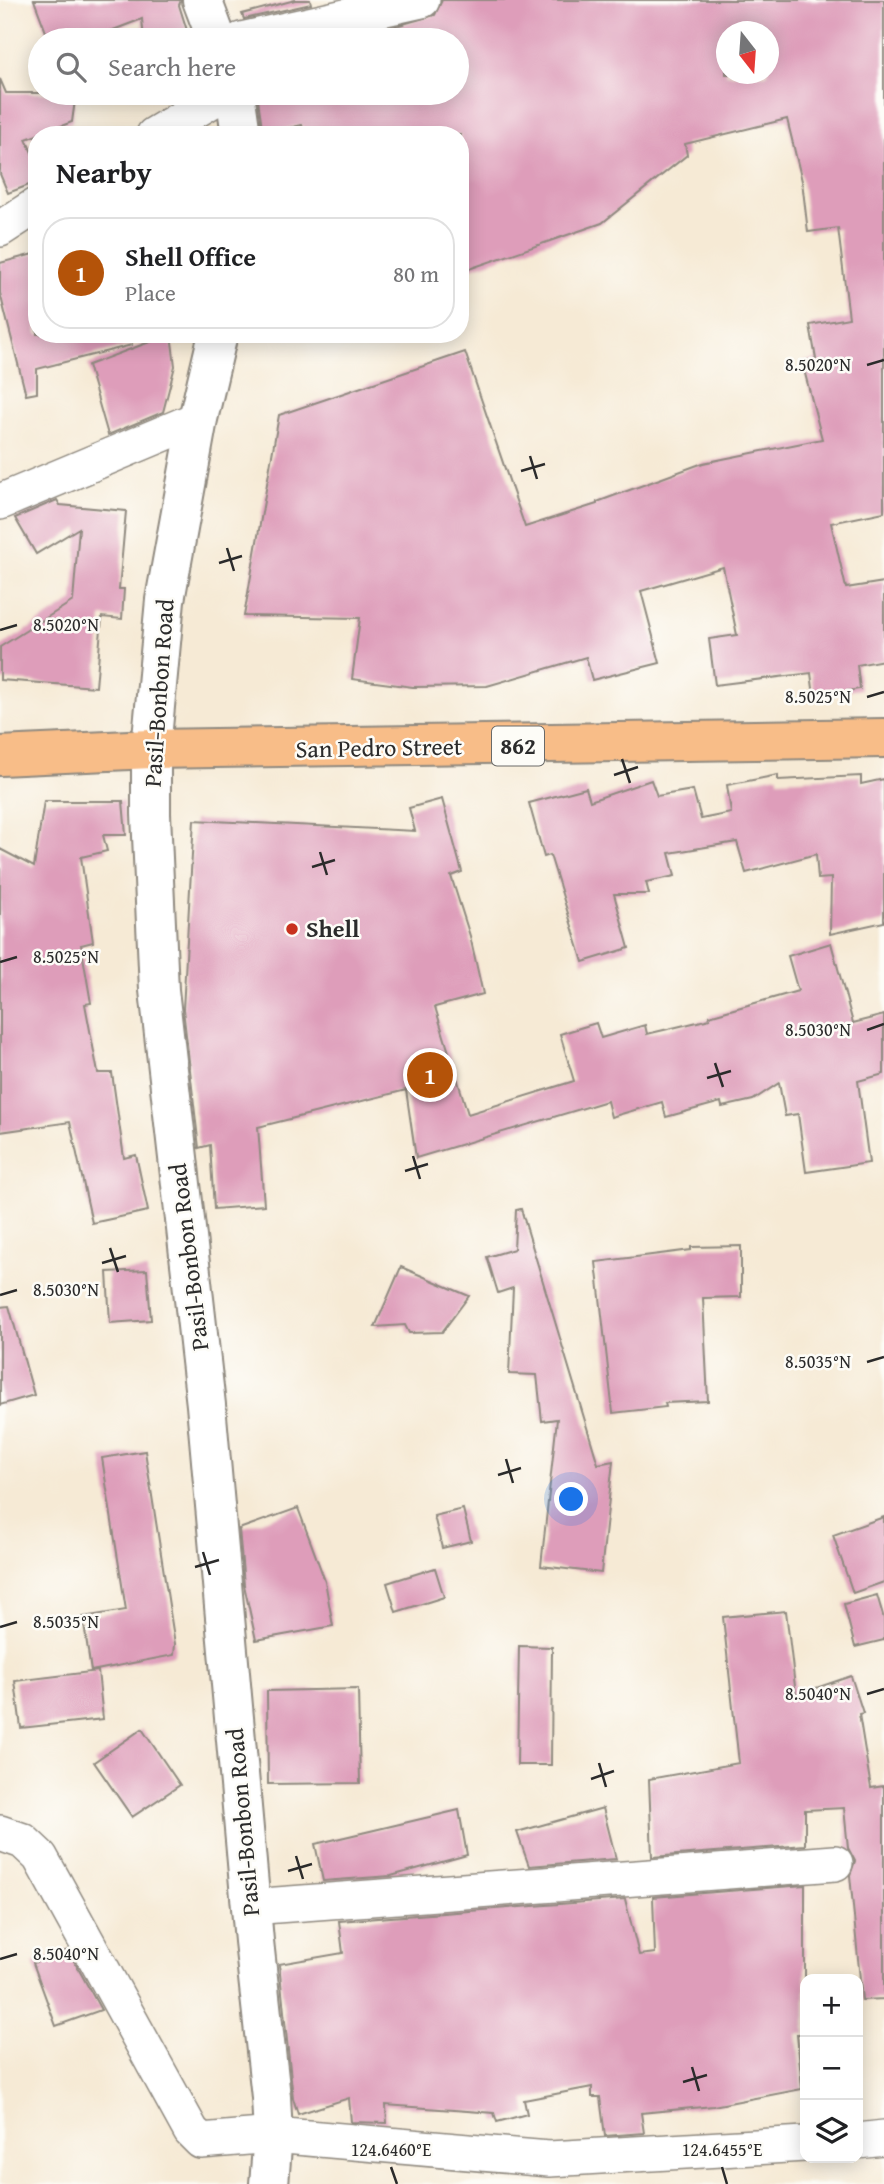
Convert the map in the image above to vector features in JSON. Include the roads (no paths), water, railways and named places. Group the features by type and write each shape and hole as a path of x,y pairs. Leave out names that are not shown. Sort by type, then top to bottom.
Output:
{"main road":[{"name":"San Pedro Street","path":"0,756 151,750 884,738"}],"street":[{"path":"202,0 212,28"},
{"path":"295,28 422,0"},
{"path":"169,126 204,105"},
{"path":"237,105 240,126"},
{"path":"0,229 28,211"},
{"name":"Pasil-Bonbon Road","path":"216,343 198,419 165,600 151,750 159,990 206,1405 273,2135 269,2184"},
{"path":"0,502 198,419"},
{"path":"0,1833 23,1840 40,1857 196,2137 201,2141 273,2135 549,2159 800,2144"},
{"path":"250,1907 835,1863"},
{"path":"863,2140 884,2138"}],"place":[{"name":"Shell","path":"292,929"},
{"name":"Shell Office","path":"430,1075"}]}
